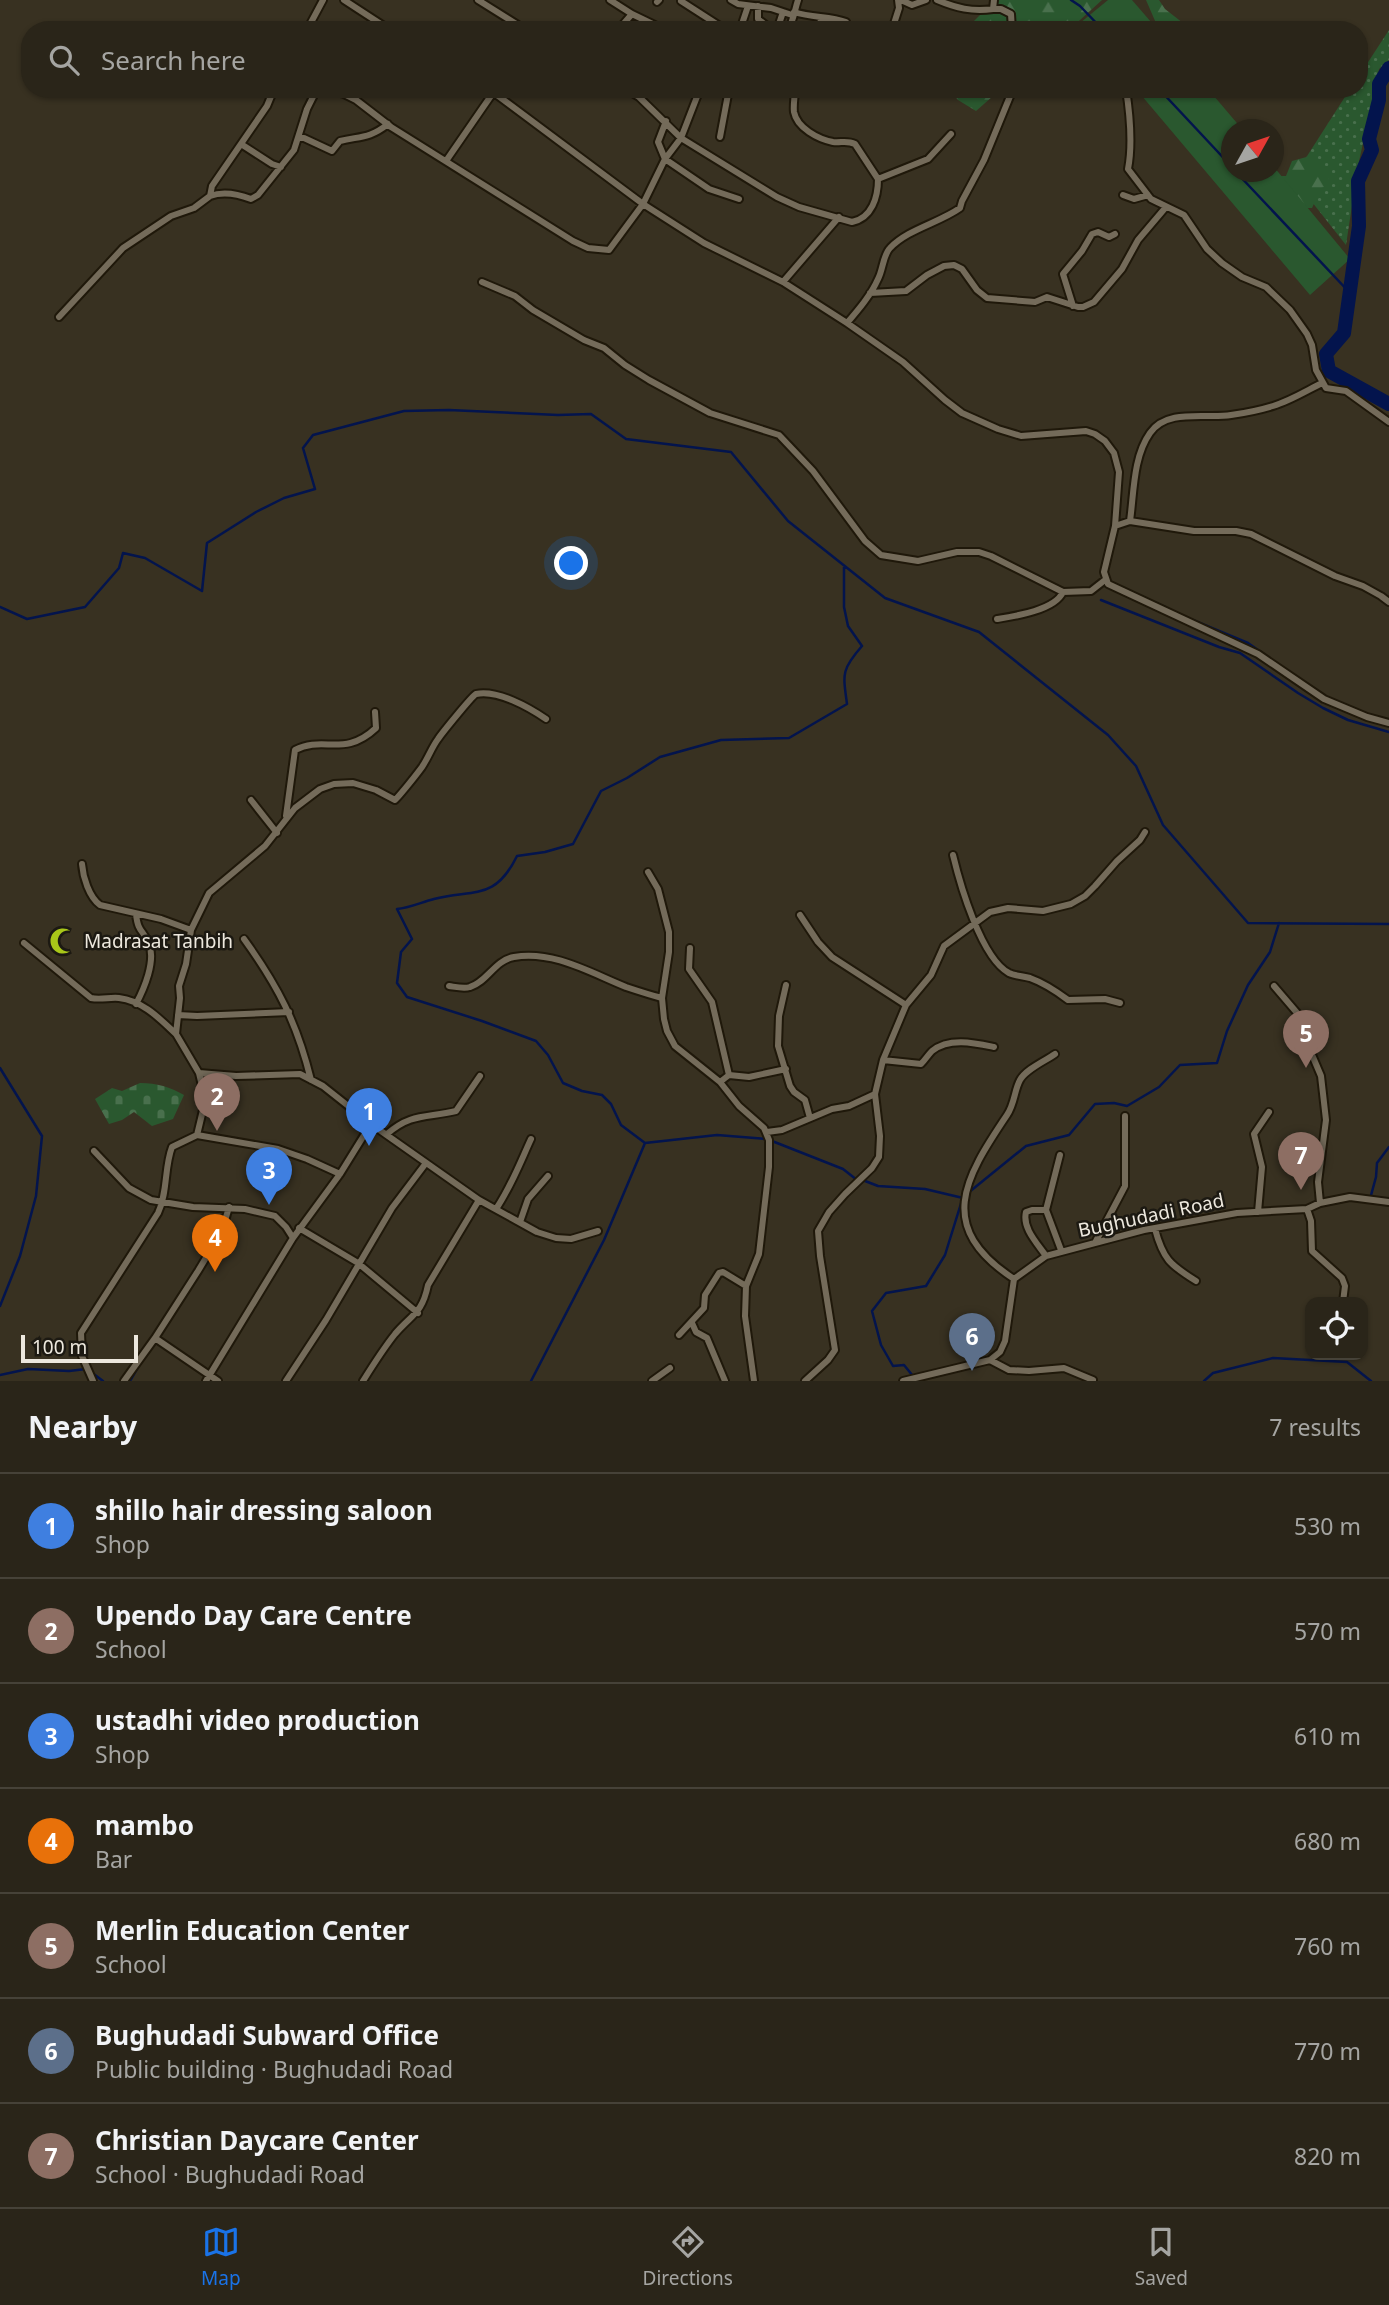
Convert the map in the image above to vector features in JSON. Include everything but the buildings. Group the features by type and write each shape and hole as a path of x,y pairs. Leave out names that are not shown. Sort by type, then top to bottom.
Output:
{"street":[{"path":"312,21 323,0"},
{"path":"344,0 376,21"},
{"path":"478,0 512,21"},
{"path":"610,0 646,21"},
{"path":"730,0 748,6 843,21"},
{"path":"771,8 773,0"},
{"path":"792,21 798,0"},
{"path":"895,21 899,0 912,5 926,0"},
{"path":"937,0 967,10 1001,9 1011,14 1011,21"},
{"path":"993,9 994,0"},
{"path":"681,1 712,21"},
{"path":"693,9 698,2"},
{"path":"743,21 748,6"},
{"path":"758,6 758,19 761,21"},
{"path":"778,21 783,12"},
{"path":"626,21 632,14"},
{"path":"209,196 212,186 270,98"},
{"path":"59,317 122,248 170,216 194,208 216,194 253,198 294,150 313,98"},
{"path":"352,98 388,124 573,241 600,251 609,250 643,204 665,159 681,138 697,98"},
{"path":"446,161 488,98"},
{"path":"504,98 643,204 704,243 783,282 847,323 903,362 962,413 1021,436 1086,431 1105,441 1114,453 1119,472 1115,526 1104,572 1105,580 1112,587 1258,654 1324,699 1389,723"},
{"path":"640,98 681,138 788,202 852,222 861,220 867,216 878,189 878,179 851,141 832,142 811,134 802,126 794,113 795,98"},
{"path":"720,137 727,98"},
{"path":"847,323 870,293 884,266 886,252 891,246 960,208 985,160 1009,98"},
{"path":"1128,98 1131,156 1128,169 1148,195 1184,215 1207,249 1222,263 1242,277 1266,288 1290,310 1307,334 1312,345 1316,370 1326,387 1346,391 1389,422"},
{"path":"666,121 658,142 665,159 709,189 739,199"},
{"path":"298,138 304,138 332,151 340,141 356,140 388,124"},
{"path":"878,179 928,159 951,134"},
{"path":"241,144 281,167"},
{"path":"1123,195 1134,199 1148,195"},
{"path":"870,293 906,292 927,275 954,265 962,269 976,290 987,298 1035,302 1047,297 1083,307 1094,302 1122,269 1138,240 1166,207"},
{"path":"783,282 839,217"},
{"path":"1073,306 1063,274 1092,234 1098,232 1109,237 1115,234"},
{"path":"482,282 515,296 533,310 584,340 604,348 649,380 710,413 779,435 813,471 864,541 881,555 918,561 943,554 979,552 991,555 1063,592 1091,591 1105,580"},
{"path":"1130,521 1137,463 1143,443 1152,429 1168,420 1193,415 1230,415 1275,406 1322,383"},
{"path":"1115,526 1130,521 1194,531 1236,531 1251,534 1335,576 1363,586 1389,602"},
{"path":"998,620 1053,604 1063,592"},
{"path":"176,1034 179,986 186,964 191,930 209,893 243,866 277,833 295,808 320,789 334,784 353,783 376,790 395,800 421,769 436,741 477,694 505,697 523,704 546,719"},
{"path":"286,818 295,750 316,745 354,744 376,728 374,712"},
{"path":"251,800 277,833"},
{"path":"805,1381 835,1350 818,1231 830,1212 879,1157 880,1136 875,1094 883,1060 906,1005 931,975 944,946 990,912 999,909 1043,911 1071,904 1085,896 1145,832"},
{"path":"953,855 959,882 975,925 985,944 1008,972 1056,990 1068,1000 1105,999 1120,1003"},
{"path":"82,864 94,902 161,919 191,930"},
{"path":"648,872 660,896 668,932 669,952 662,998 664,1019 675,1046 720,1082 739,1106 767,1132 769,1140 769,1167 759,1254 746,1286 745,1316 754,1381"},
{"path":"136,914 138,930 148,942 151,951 144,987 136,1004"},
{"path":"800,915 832,957 906,1005"},
{"path":"244,939 289,1012 300,1039 311,1080"},
{"path":"24,943 92,998 118,998 136,1004 156,1015 176,1034 199,1073 204,1106 197,1135"},
{"path":"690,948 689,969 712,1002 729,1075"},
{"path":"449,986 474,986 504,960 535,955 551,958 662,998"},
{"path":"786,985 777,1038 790,1086 805,1100 810,1118"},
{"path":"1274,986 1298,1014 1321,1076 1326,1120 1318,1182 1320,1203"},
{"path":"178,1015 289,1012"},
{"path":"883,1060 921,1064 939,1047 968,1042 994,1047"},
{"path":"904,1381 990,1360 1000,1352 1005,1341 1014,1279 992,1264 980,1249 966,1223 963,1206 981,1153 1013,1105 1020,1081 1032,1069 1055,1054"},
{"path":"720,1082 729,1075 749,1077 786,1069"},
{"path":"199,1073 236,1076 300,1074 323,1086 371,1124 479,1200 537,1232 571,1240 598,1231"},
{"path":"387,1135 401,1122 456,1111 481,1076"},
{"path":"767,1132 782,1130 832,1108 849,1106 875,1094"},
{"path":"1258,1212 1262,1167 1254,1134 1269,1112"},
{"path":"1096,1241 1125,1186 1125,1116"},
{"path":"208,1378 299,1228 340,1174 371,1124"},
{"path":"93,1381 82,1356 81,1333 163,1203 168,1158 172,1147 197,1135 278,1149 340,1174"},
{"path":"496,1209 511,1186 512,1178 531,1139"},
{"path":"94,1151 129,1188 151,1200 193,1207 229,1207 275,1216 293,1238"},
{"path":"1060,1155 1046,1210 1061,1250"},
{"path":"286,1381 326,1320 392,1208 426,1163"},
{"path":"520,1222 528,1199 548,1176"},
{"name":"Bughudadi Road","path":"1014,1279 1046,1256 1096,1241 1237,1213 1307,1209 1320,1203 1350,1197 1389,1202"},
{"path":"363,1381 395,1334 418,1313 428,1285 479,1200"},
{"path":"124,1381 155,1338 222,1231 229,1207"},
{"path":"1307,1209 1311,1221 1310,1246 1314,1254 1342,1278 1345,1286 1344,1297"},
{"path":"1046,1210 1032,1210 1024,1216 1027,1227 1046,1256"},
{"path":"299,1228 358,1263 418,1313"},
{"path":"1155,1229 1160,1249 1166,1258 1175,1268 1196,1281"},
{"path":"679,1335 704,1308 705,1296 719,1273 723,1272 746,1286"},
{"path":"692,1323 696,1332 707,1338 725,1381"},
{"path":"155,1338 208,1378 218,1381"},
{"path":"990,1360 1009,1370 1064,1368 1093,1380"},
{"path":"652,1381 670,1368"},
{"path":"1029,1371 1032,1381"}],"green space":[{"path":"995,0 1102,0 1079,21 974,21"},
{"path":"1108,0 1132,0 1150,21 1082,21"},
{"path":"1146,0 1159,0 1165,9 1180,21 1155,21"},
{"path":"1389,30 1389,60 1379,69 1358,166 1346,245 1293,178 1344,98 1368,98 1368,62"},
{"path":"956,98 991,98 976,111"},
{"path":"1144,98 1216,98 1234,119 1221,119 1221,182 1284,182 1284,179 1350,259 1310,295"},
{"path":"1310,156 1325,168 1330,176 1324,187 1318,189 1312,208 1304,208 1284,182 1292,161"},
{"path":"140,1083 163,1086 184,1095 173,1119 152,1126 134,1112 109,1124 95,1099 112,1088 122,1091"}],"waterway":[{"path":"1071,0 1094,21"},
{"path":"1389,68 1379,84 1379,100 1369,139 1372,150 1358,181 1359,226 1344,333 1326,354 1329,371 1389,404"},
{"path":"1167,98 1221,155"},
{"path":"1245,182 1350,293 1349,287"},
{"path":"0,607 27,619 85,607 119,568 123,553 145,558 202,591 207,543 256,512 284,498 315,489 303,448 313,435 404,411 591,414 626,439 731,452 788,521 885,598 979,632 1108,735 1136,766 1163,825 1248,923 1389,924"},
{"path":"645,1143 621,1125 611,1104 602,1095 563,1083 548,1055 536,1041 407,997 397,983 401,952 412,939 397,909 434,899 482,891 500,880 517,856 573,844 601,791 660,757 721,740 789,738 847,704 845,673 850,661 862,646 848,626 844,607 844,567"},
{"path":"1142,597 1165,607"},
{"path":"1101,600 1240,653 1323,708 1348,720 1389,732"},
{"path":"1183,616 1248,643 1268,657"},
{"path":"968,1193 1026,1146 1069,1135 1095,1104 1114,1103 1127,1106 1159,1087 1180,1065 1217,1063 1227,1031 1248,985 1270,952 1279,923"},
{"path":"0,1068 42,1136 36,1196 20,1256 0,1306"},
{"path":"531,1381 604,1240 645,1143 717,1135 766,1139"},
{"path":"772,1141 843,1169 857,1180 878,1186 925,1189 963,1198"},
{"path":"1370,1199 1377,1163 1389,1147"},
{"path":"917,1381 904,1365 893,1366 881,1345 872,1311 886,1293 926,1286 945,1255 963,1197"},
{"path":"1204,1381 1213,1373 1273,1358 1347,1362 1371,1381"},
{"path":"130,1381 141,1362"},
{"path":"0,1375 28,1369 86,1369"},
{"path":"91,1372 103,1381"}],"place":[{"name":"Madrasat Tanbih","path":"63,941"},
{"name":"Merlin Education Center","path":"1306,1068"},
{"name":"Upendo Day Care Centre","path":"217,1131"},
{"name":"shillo hair dressing saloon","path":"369,1146"},
{"name":"Christian Daycare Center","path":"1301,1190"},
{"name":"ustadhi video production","path":"269,1205"},
{"name":"mambo","path":"215,1272"},
{"name":"Bughudadi Subward Office","path":"972,1371"}]}
